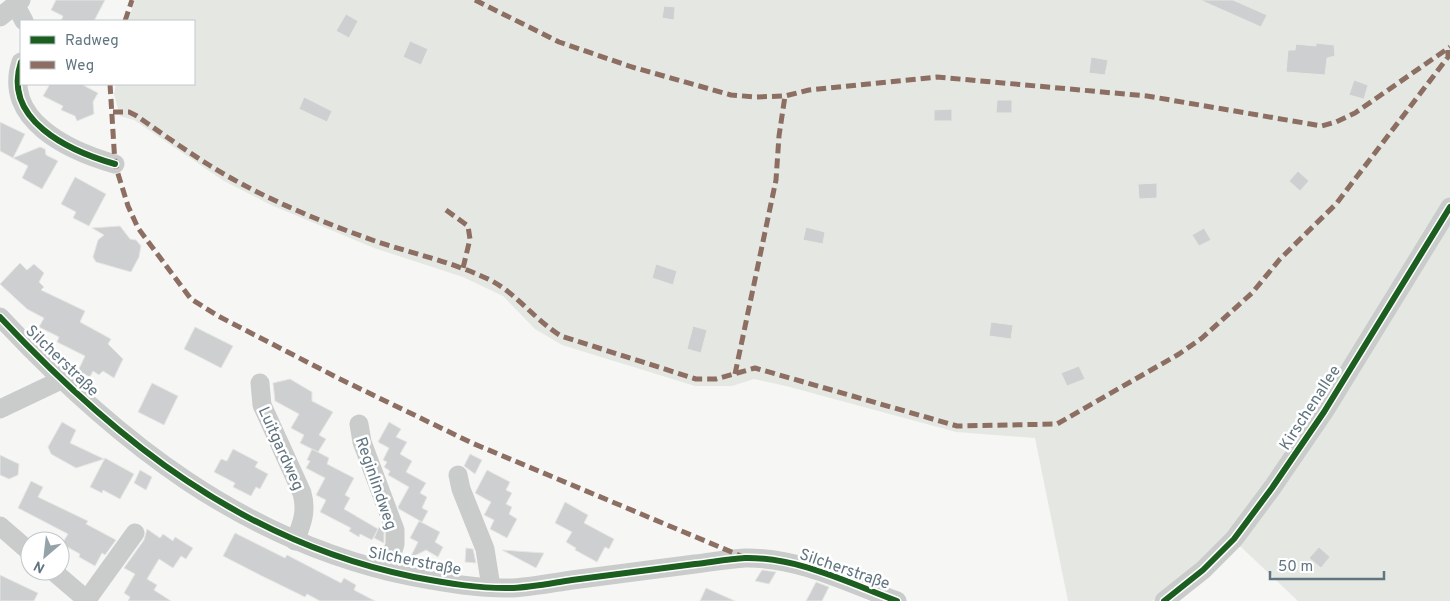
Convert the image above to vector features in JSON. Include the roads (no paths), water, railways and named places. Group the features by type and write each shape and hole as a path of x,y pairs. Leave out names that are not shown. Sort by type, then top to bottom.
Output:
{"street":[{"path":"0,17 20,9"},
{"path":"20,67 17,82 18,95 23,109 34,122 73,147 115,164"},
{"name":"Kirschenallee","path":"1164,601 1203,570 1234,539 1261,502 1324,412 1450,206"},
{"name":"Silcherstraße","path":"0,317 60,380 178,475 226,507 295,541 346,560 387,571 446,583 491,587 512,594 746,558 790,563 820,571 897,601"},
{"path":"0,409 60,380"},
{"name":"Luitgardweg","path":"260,383 262,405 306,505 305,516 295,541"},
{"name":"Reginlindweg","path":"359,424 362,442 395,530 395,544 387,571"},
{"path":"458,475 461,489 485,549 491,587"},
{"path":"0,526 20,543"},
{"path":"64,581 87,601 135,532"}]}
